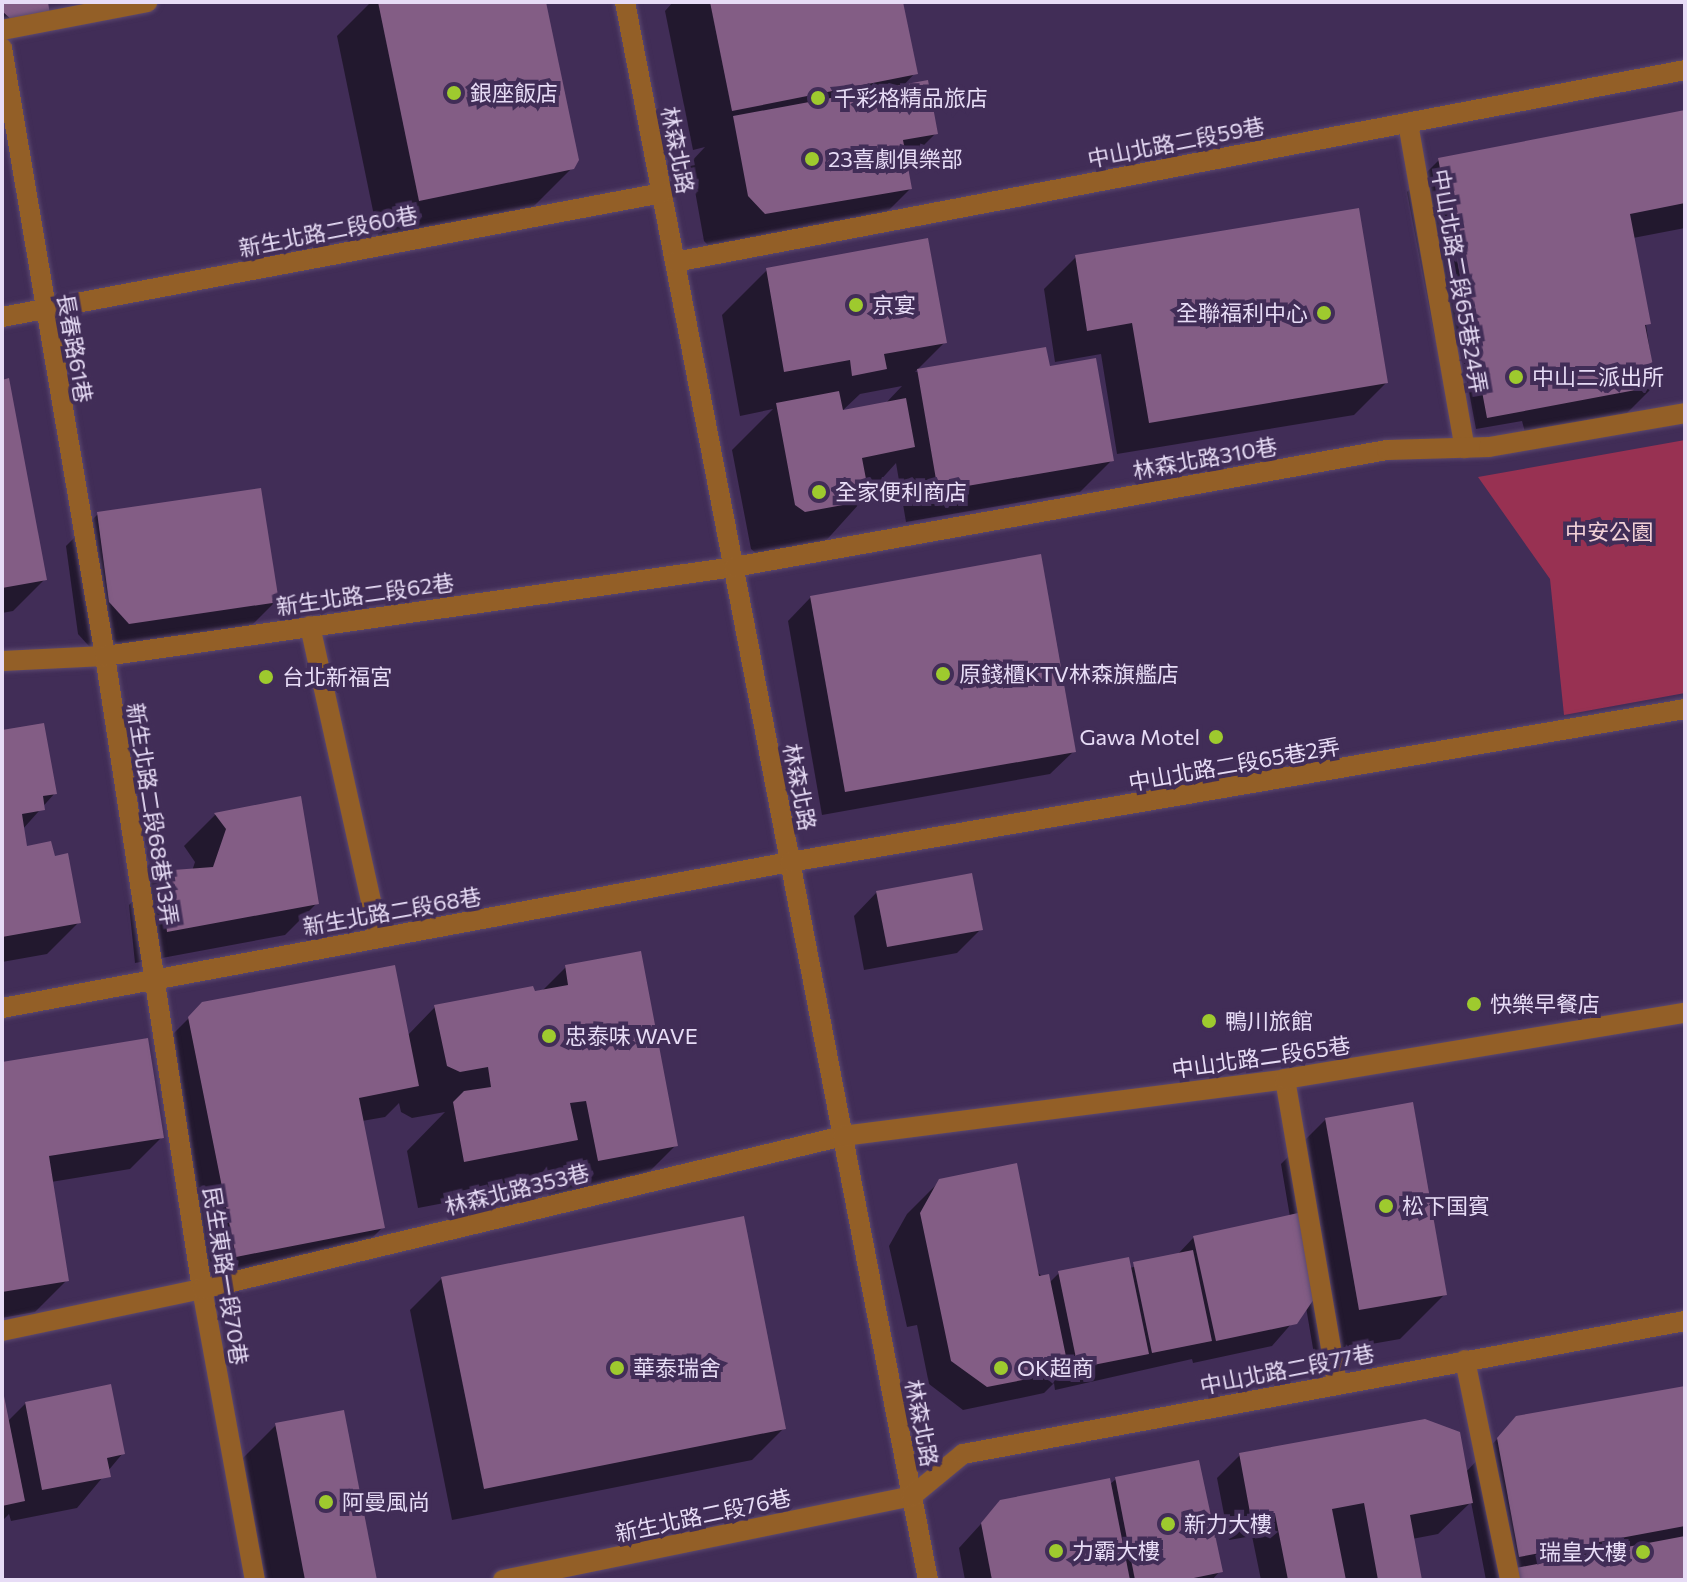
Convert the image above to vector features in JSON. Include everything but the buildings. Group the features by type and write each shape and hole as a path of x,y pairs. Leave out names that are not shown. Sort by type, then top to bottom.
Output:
{"street":[{"path":"2,30 147,2"},
{"name":"林森北路","path":"625,2 928,1580"},
{"name":"長春路61巷","path":"2,48 43,310 105,656"},
{"name":"中山北路二段59巷","path":"675,262 1685,70"},
{"name":"中山北路二段65巷24弄","path":"1408,123 1465,448"},
{"name":"新生北路二段60巷","path":"2,317 662,193"},
{"name":"林森北路310巷","path":"734,567 1387,450 1465,448 1685,413"},
{"name":"新生北路二段62巷","path":"2,661 105,656 734,567"},
{"path":"310,626 379,937"},
{"name":"新生北路二段68巷13弄","path":"105,656 154,979"},
{"name":"中山北路二段65巷2弄","path":"790,862 1685,709"},
{"name":"新生北路二段68巷","path":"2,1008 790,862"},
{"name":"民生東路一段70巷","path":"154,979 202,1289 255,1580"},
{"name":"中山北路二段65巷","path":"843,1136 1285,1079 1685,1013"},
{"path":"1285,1079 1337,1384"},
{"name":"林森北路353巷","path":"2,1331 202,1289 843,1136"},
{"name":"中山北路二段77巷","path":"912,1496 963,1454 1685,1321"},
{"path":"1465,1360 1510,1580"},
{"name":"新生北路二段76巷","path":"503,1580 912,1496"}],"green space":[{"name":"中安公園","path":"1685,440 1685,693 1564,715 1550,579 1478,477"}],"place":[{"name":"銀座飯店","path":"454,93"},
{"name":"千彩格精品旅店","path":"818,98"},
{"name":"23喜劇俱樂部","path":"812,159"},
{"name":"京宴","path":"856,305"},
{"name":"全聯福利中心","path":"1324,313"},
{"name":"中山二派出所","path":"1516,377"},
{"name":"全家便利商店","path":"819,492"},
{"name":"原錢櫃KTV林森旗艦店","path":"943,674"},
{"name":"台北新福宮","path":"266,677"},
{"name":"Gawa Motel","path":"1216,737"},
{"name":"快樂早餐店","path":"1474,1004"},
{"name":"鴨川旅館","path":"1209,1021"},
{"name":"忠泰味 WAVE","path":"549,1036"},
{"name":"松下国賓","path":"1386,1206"},
{"name":"華泰瑞舍","path":"617,1368"},
{"name":"OK超商","path":"1001,1368"},
{"name":"阿曼風尚","path":"326,1502"},
{"name":"新力大樓","path":"1168,1524"},
{"name":"力霸大樓","path":"1056,1551"},
{"name":"瑞皇大樓","path":"1643,1552"}]}
